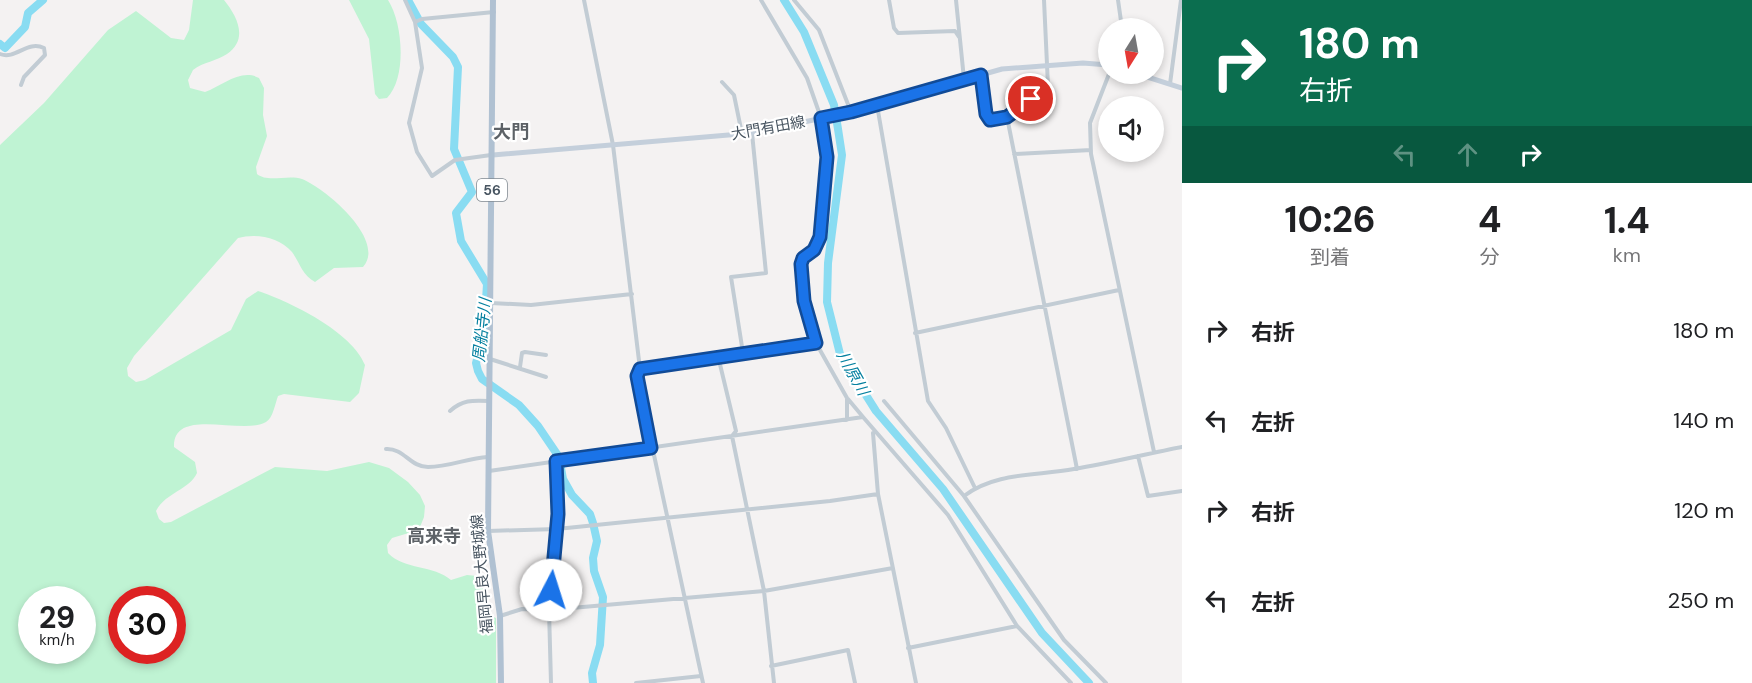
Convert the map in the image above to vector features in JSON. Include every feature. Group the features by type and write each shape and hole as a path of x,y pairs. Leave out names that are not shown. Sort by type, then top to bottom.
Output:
{"main road":[{"name":"56","path":"490,359 493,0"},
{"name":"大門有田線","path":"493,155 752,133 851,112 1013,67 1098,64"},
{"path":"1164,82 1182,88"},
{"path":"816,343 804,301 801,264 803,258 814,250 820,237 827,157 824,118"},
{"name":"福岡早良大野城線","path":"490,359 488,531 500,616 501,683"}],"street":[{"path":"405,0 415,22 422,68 409,123 417,152 432,176 460,158 493,155"},
{"path":"584,0 613,145 640,369 637,376 703,683"},
{"path":"760,0 807,78 824,118"},
{"path":"794,0 819,30 851,112"},
{"path":"889,0 894,28 898,33 945,30 955,31 959,37"},
{"path":"956,0 964,79"},
{"path":"981,75 988,118 994,120 1007,117 1048,86 1044,0"},
{"path":"1118,0 1121,18"},
{"path":"1172,85 1181,0"},
{"path":"415,22 422,19 494,12"},
{"path":"0,54 15,54 36,45 44,48 45,55 24,77 21,85"},
{"path":"722,82 734,95 742,134"},
{"path":"1105,84 1090,123 1091,150 1154,452"},
{"path":"876,105 928,401 946,428 975,488"},
{"path":"1007,117 1077,469"},
{"path":"743,353 731,277 766,273 752,133"},
{"path":"1014,154 1091,150"},
{"path":"915,333 1119,290"},
{"path":"491,303 531,305 632,294"},
{"path":"640,369 689,364 718,356 816,343 848,398 872,430 948,515 1017,626 1071,683"},
{"path":"520,368 522,353 546,355"},
{"path":"718,356 736,431 732,436"},
{"path":"490,359 546,377"},
{"path":"847,420 848,398"},
{"path":"450,411 458,404 468,400 490,400"},
{"path":"884,400 964,496 1064,640 1106,683"},
{"path":"489,471 808,423 863,417"},
{"path":"872,430 878,494 916,683"},
{"path":"732,436 764,591 774,683"},
{"path":"964,496 975,488 1004,478 1077,469 1182,447"},
{"path":"386,449 396,449 414,464 426,467 457,465 470,458 489,457"},
{"path":"1138,456 1148,496 1182,491"},
{"path":"551,683 549,610 559,487 556,461"},
{"path":"488,531 556,529 878,494"},
{"path":"500,616 522,609 549,610 764,591 893,568"},
{"path":"908,648 1017,626"},
{"path":"771,666 848,650 855,683"},
{"path":"636,683 702,676"}],"green space":[{"path":"193,0 224,0 239,27 238,41 227,54 193,70 188,80 190,88 205,92 238,76 252,75 259,78 264,88 263,115 267,136 256,167 257,174 267,178 302,179 325,193 350,216 360,230 367,243 368,256 363,267 334,268 315,282 304,272 292,252 281,243 260,236 238,238 134,356 127,368 128,376 136,382 145,380 231,330 246,299 258,291 303,311 334,330 358,353 365,365 359,393 350,402 284,394 278,396 272,414 266,422 242,426 211,424 185,428 177,435 174,447 195,462 197,473 188,484 160,505 156,511 159,519 164,523 171,522 275,467 327,471 369,462 389,468 408,482 420,495 425,506 420,527 392,538 387,545 388,553 402,562 436,572 451,580 467,575 477,576 487,589 481,611 496,618 496,683 0,683 0,145 44,103 108,30 136,11 171,38 184,40 189,30"},
{"path":"349,0 388,0 393,10 401,50 398,77 387,98 379,99 375,94 369,39"}],"waterway":[{"name":"周船寺川","path":"0,44 5,48 25,27 28,13 43,0"},
{"name":"周船寺川","path":"408,0 421,24 453,57 458,67 454,149 472,192 456,213 461,241 487,284 484,333 476,363 478,371 482,379 519,405 538,426 559,457 563,479 572,495 590,514 593,523 597,541 593,558 594,571 603,597 600,645 592,673 593,683"},
{"name":"川原川","path":"784,0 804,32 834,105 838,129 842,155 828,263 827,302 840,354 876,411 943,489 1042,633 1089,683"}],"district":[{"name":"大門","path":"511,132"},
{"name":"高来寺","path":"434,536"}],"route":[{"path":"551,590 558,514 559,487 556,461 651,448 637,376 640,369 689,364 718,356 816,343 804,301 801,264 803,258 814,250 820,237 827,157 821,118 851,112 981,75 984,105 990,120 1007,117 1031,99"}]}
